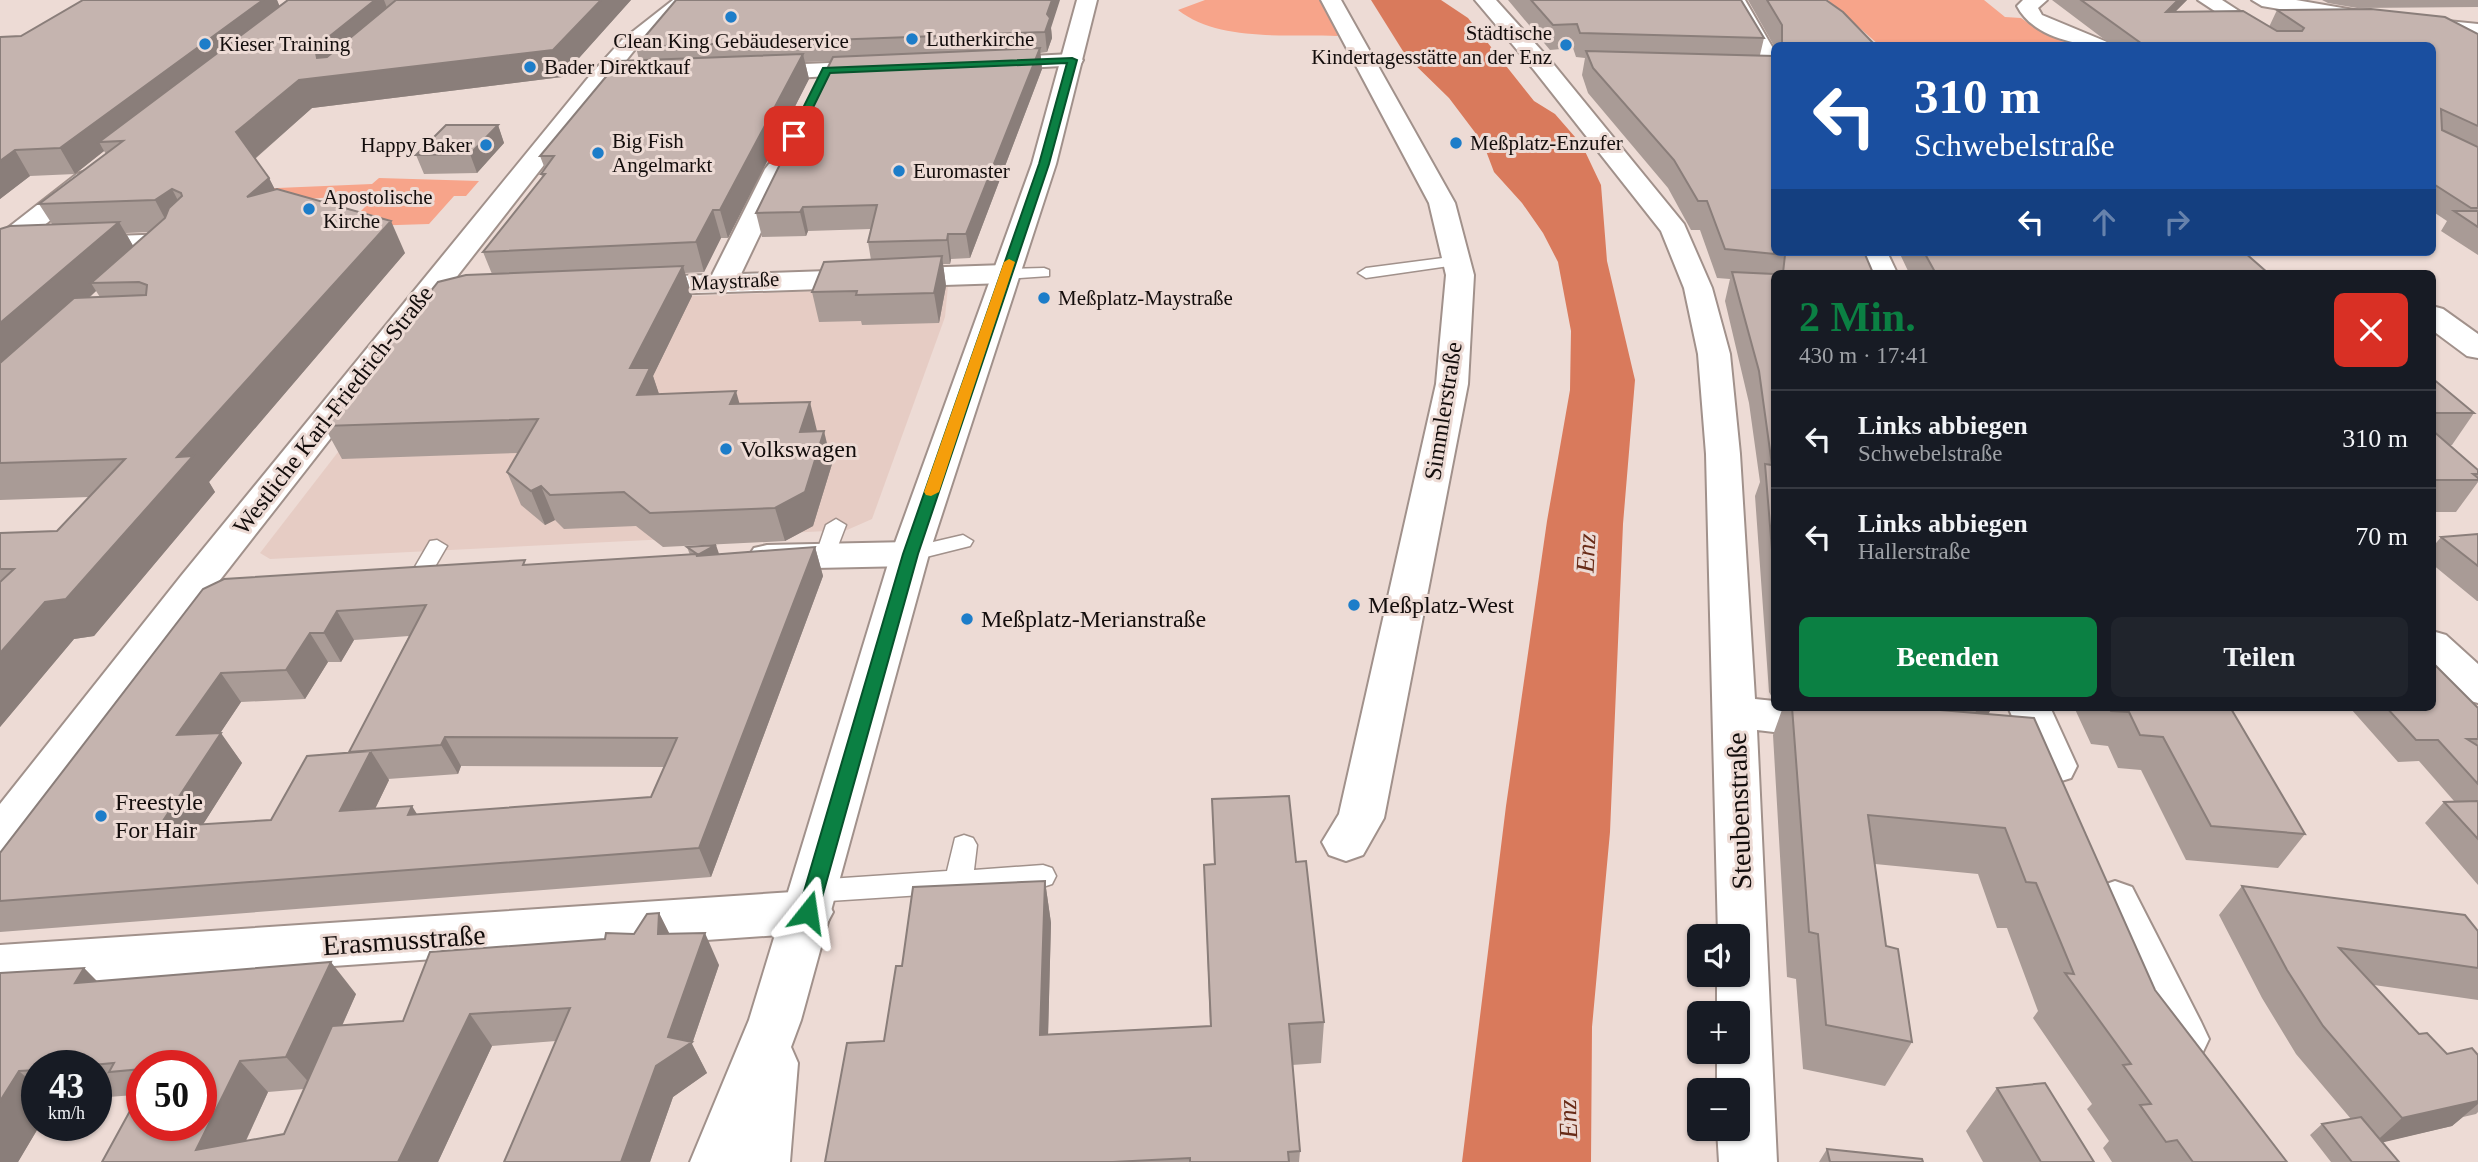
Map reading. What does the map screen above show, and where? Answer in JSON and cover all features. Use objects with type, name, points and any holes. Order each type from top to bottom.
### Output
[{"type":"street","name":"Westliche Karl-Friedrich-Straße","points":[[0,838],[423,296],[613,78],[629,44],[685,0]]},
{"type":"street","points":[[719,1162],[775,1020],[910,554],[1044,164],[1087,0]]},
{"type":"street","name":"Simmlerstraße","points":[[1331,0],[1442,203],[1458,261],[1452,384],[1361,818],[1346,842]]},
{"type":"street","name":"Steubenstraße","points":[[1485,0],[1542,65],[1674,230],[1713,289],[1714,354],[1723,454],[1736,712],[1742,875],[1745,1143],[1748,1162]]},
{"type":"street","points":[[1735,0],[1771,65]]},
{"type":"street","points":[[2036,0],[2026,6],[2034,19],[2090,42]]},
{"type":"street","points":[[2208,0],[2276,42]]},
{"type":"street","points":[[2262,0],[2376,20],[2478,30]]},
{"type":"street","points":[[2438,6],[2478,24]]},
{"type":"street","points":[[963,65],[1072,60]]},
{"type":"street","points":[[1542,65],[1569,66]]},
{"type":"street","points":[[733,74],[895,67]]},
{"type":"street","points":[[815,94],[827,70]]},
{"type":"street","points":[[1747,71],[1771,70]]},
{"type":"street","points":[[723,282],[791,143]]},
{"type":"street","points":[[0,248],[99,168]]},
{"type":"street","points":[[0,248],[176,238],[141,269]]},
{"type":"street","name":"Maystraße","points":[[614,287],[1005,274]]},
{"type":"street","points":[[423,296],[464,295]]},
{"type":"street","points":[[2436,318],[2478,349]]},
{"type":"street","points":[[728,558],[831,540],[910,554]]},
{"type":"street","points":[[382,574],[441,562]]},
{"type":"street","points":[[195,585],[248,582]]},
{"type":"street","points":[[2436,649],[2478,688]]},
{"type":"street","name":"Steubenstraße","points":[[1736,712],[1863,727]]},
{"type":"street","points":[[2027,733],[2072,807]]},
{"type":"street","points":[[2098,866],[2171,1021],[2209,1080]]},
{"type":"street","name":"Erasmusstraße","points":[[0,967],[811,901]]},
{"type":"street","points":[[761,1162],[775,1020]]},
{"type":"lane","points":[[1366,273],[1458,261]]},
{"type":"lane","points":[[1005,274],[1044,273]]},
{"type":"lane","points":[[910,554],[962,541]]},
{"type":"lane","points":[[959,881],[964,845]]},
{"type":"lane","points":[[811,901],[959,881],[1043,876]]},
{"type":"shaded area","points":[[1205,0],[1322,0],[1338,36],[1233,32],[1195,20],[1178,10]]},
{"type":"shaded area","points":[[1828,0],[1984,0],[2005,17],[2021,18],[2072,42],[1876,42]]},
{"type":"shaded area","points":[[379,178],[479,181],[466,196],[454,196],[429,224],[204,231],[252,189],[372,184]],"holes":[[[375,197],[359,213],[363,214],[294,200]]]},
{"type":"shaded area","points":[[948,286],[945,317],[872,519],[847,530],[270,559],[260,553],[447,311],[465,305]]},
{"type":"water","name":"Enz","points":[[1371,0],[1441,0],[1468,18],[1534,101],[1555,114],[1582,145],[1601,185],[1607,261],[1635,380],[1623,524],[1610,832],[1592,1027],[1591,1162],[1462,1162],[1506,806],[1547,521],[1570,390],[1571,331],[1558,262],[1543,233],[1522,203],[1494,172],[1483,143],[1449,98],[1406,56]]},
{"type":"building","points":[[83,0],[263,0],[60,148],[15,150],[0,161],[0,37],[21,36]]},
{"type":"building","points":[[288,0],[375,0],[315,48],[317,58],[327,57],[396,0],[601,0],[553,50],[299,80],[236,132],[269,178],[247,197],[277,189],[391,221],[177,457],[193,456],[66,599],[45,602],[0,653],[0,582],[14,569],[0,569],[0,533],[57,531],[125,459],[0,463],[0,363],[74,298],[146,295],[147,285],[139,282],[91,283],[165,218],[169,208],[182,196],[172,189],[155,200],[39,204],[123,141],[99,142]]},
{"type":"building","points":[[676,0],[1052,0],[1045,32],[636,47]]},
{"type":"building","points":[[1531,0],[1741,0],[1764,38],[1580,33],[1577,24],[1553,25]]},
{"type":"building","points":[[1767,0],[1826,0],[1843,12],[1872,42],[1782,42],[1782,25]]},
{"type":"building","points":[[2081,0],[2178,0],[2166,12],[2243,11],[2277,31],[2302,31],[2304,28],[2277,10],[2371,9],[2445,17],[2478,34],[2478,126],[2441,109],[2442,130],[2478,147],[2478,208],[2471,208],[2436,186],[2436,42],[2139,42]]},
{"type":"building","points":[[1040,48],[966,234],[948,234],[947,240],[868,242],[877,205],[803,207],[800,212],[756,213],[833,57]]},
{"type":"building","points":[[1586,51],[1771,56],[1771,254],[1725,249],[1707,201],[1698,201],[1674,160],[1593,68]]},
{"type":"building","points":[[803,54],[720,210],[713,210],[696,242],[483,252],[545,174],[541,174],[554,156],[540,156],[619,61]]},
{"type":"building","points":[[446,125],[498,125],[470,154],[416,155]]},
{"type":"building","points":[[2454,211],[2478,211],[2478,227]]},
{"type":"building","points":[[119,222],[0,323],[0,229],[10,226]]},
{"type":"building","points":[[942,256],[934,293],[856,295],[857,291],[812,292],[824,262]]},
{"type":"building","points":[[1785,256],[1866,256],[1872,270],[1783,270]]},
{"type":"building","points":[[1926,256],[2249,256],[2265,270],[1934,270]]},
{"type":"building","points":[[683,266],[630,368],[650,368],[637,395],[736,391],[730,404],[810,402],[800,432],[824,431],[805,492],[775,508],[650,513],[624,492],[550,495],[541,486],[531,491],[507,472],[538,419],[324,426],[438,282],[466,275]]},
{"type":"building","points":[[1732,272],[1771,274],[1771,458],[1759,371]]},
{"type":"building","points":[[2436,381],[2474,413],[2436,413]]},
{"type":"building","points":[[2436,433],[2478,470],[2478,474],[2473,474],[2478,480],[2436,480]]},
{"type":"building","points":[[1765,464],[1771,465],[1771,538]]},
{"type":"building","points":[[2478,534],[2478,566],[2441,537]]},
{"type":"building","points":[[716,545],[696,556],[815,547],[699,848],[0,901],[0,853],[203,589],[224,579],[525,560],[523,565],[697,554],[687,547]],"holes":[[[426,605],[349,752],[441,745],[445,737],[677,738],[651,797],[408,815],[412,806],[340,811],[371,751],[307,756],[271,820],[159,827],[221,733],[177,735],[221,673],[286,670],[310,633],[324,633],[337,611]]]},
{"type":"building","points":[[2436,666],[2478,708],[2478,739],[2467,739],[2478,746],[2478,784],[2438,740],[2416,740],[2390,711],[2436,711]]},
{"type":"building","points":[[1792,711],[1952,711],[2034,718],[2155,990],[2287,1162],[2193,1162],[2177,1140],[2166,1142],[2140,1105],[2151,1104],[2123,1065],[2131,1064],[2065,973],[2074,974],[2036,883],[2026,882],[2005,828],[1868,815],[1886,946],[1898,949],[1912,1042],[1826,1025],[1818,934],[1809,932]]},
{"type":"building","points":[[2111,711],[2232,711],[2305,834],[2211,826],[2163,737],[2140,735],[2129,712]]},
{"type":"building","points":[[1289,796],[1296,862],[1306,861],[1324,1022],[1289,1024],[1300,1151],[1288,1152],[1289,1162],[1190,1162],[1190,1158],[1113,1162],[825,1162],[847,1043],[884,1041],[896,966],[902,966],[913,887],[1045,881],[1040,1035],[1211,1026],[1204,865],[1215,864],[1212,799]]},
{"type":"building","points":[[2478,801],[2478,839],[2444,802]]},
{"type":"building","points":[[2242,886],[2465,915],[2478,931],[2478,968],[2339,948],[2419,1034],[2427,1033],[2447,1054],[2472,1048],[2478,1055],[2478,1101],[2402,1118],[2323,1026],[2287,970]]},
{"type":"building","points":[[659,913],[658,934],[705,933],[668,1037],[692,1042],[656,1066],[621,1162],[504,1162],[570,1008],[470,1014],[398,1162],[102,1162],[126,1118],[126,1141],[200,1141],[196,1150],[284,1134],[332,1026],[403,1021],[430,952],[605,939],[606,933],[634,934],[647,914]]},
{"type":"building","points":[[331,962],[286,1057],[240,1061],[217,1108],[217,1050],[126,1050],[126,1070],[112,1072],[112,1050],[21,1050],[21,1071],[0,1101],[0,973],[84,968],[75,983]]},
{"type":"building","points":[[2045,1083],[2094,1162],[2041,1162],[1997,1088]]},
{"type":"building","points":[[2361,1117],[2399,1162],[2352,1162],[2322,1124]]},
{"type":"building","points":[[1827,1149],[1922,1159],[1923,1162],[1830,1162]]},
{"type":"slow traffic","points":[[931,492],[1009,262]]},
{"type":"place","name":"Clean King Gebäudeservice","points":[[731,17]]},
{"type":"place","name":"Lutherkirche","points":[[912,39]]},
{"type":"place","name":"Kieser Training","points":[[205,44]]},
{"type":"place","name":"Städtische Kindertagesstätte an der Enz","points":[[1566,45]]},
{"type":"place","name":"Bader Direktkauf","points":[[530,67]]},
{"type":"place","name":"Meßplatz-Enzufer","points":[[1456,143]]},
{"type":"place","name":"Happy Baker","points":[[486,145]]},
{"type":"place","name":"Big Fish Angelmarkt","points":[[598,153]]},
{"type":"place","name":"Euromaster","points":[[899,171]]},
{"type":"place","name":"Apostolische Kirche","points":[[309,209]]},
{"type":"place","name":"Meßplatz-Maystraße","points":[[1044,298]]},
{"type":"place","name":"Volkswagen","points":[[726,449]]},
{"type":"place","name":"Meßplatz-West","points":[[1354,605]]},
{"type":"place","name":"Meßplatz-Merianstraße","points":[[967,619]]},
{"type":"place","name":"Freestyle For Hair","points":[[101,816]]},
{"type":"route","points":[[794,136],[827,70],[1072,60],[1044,164],[910,554],[808,912]]}]
